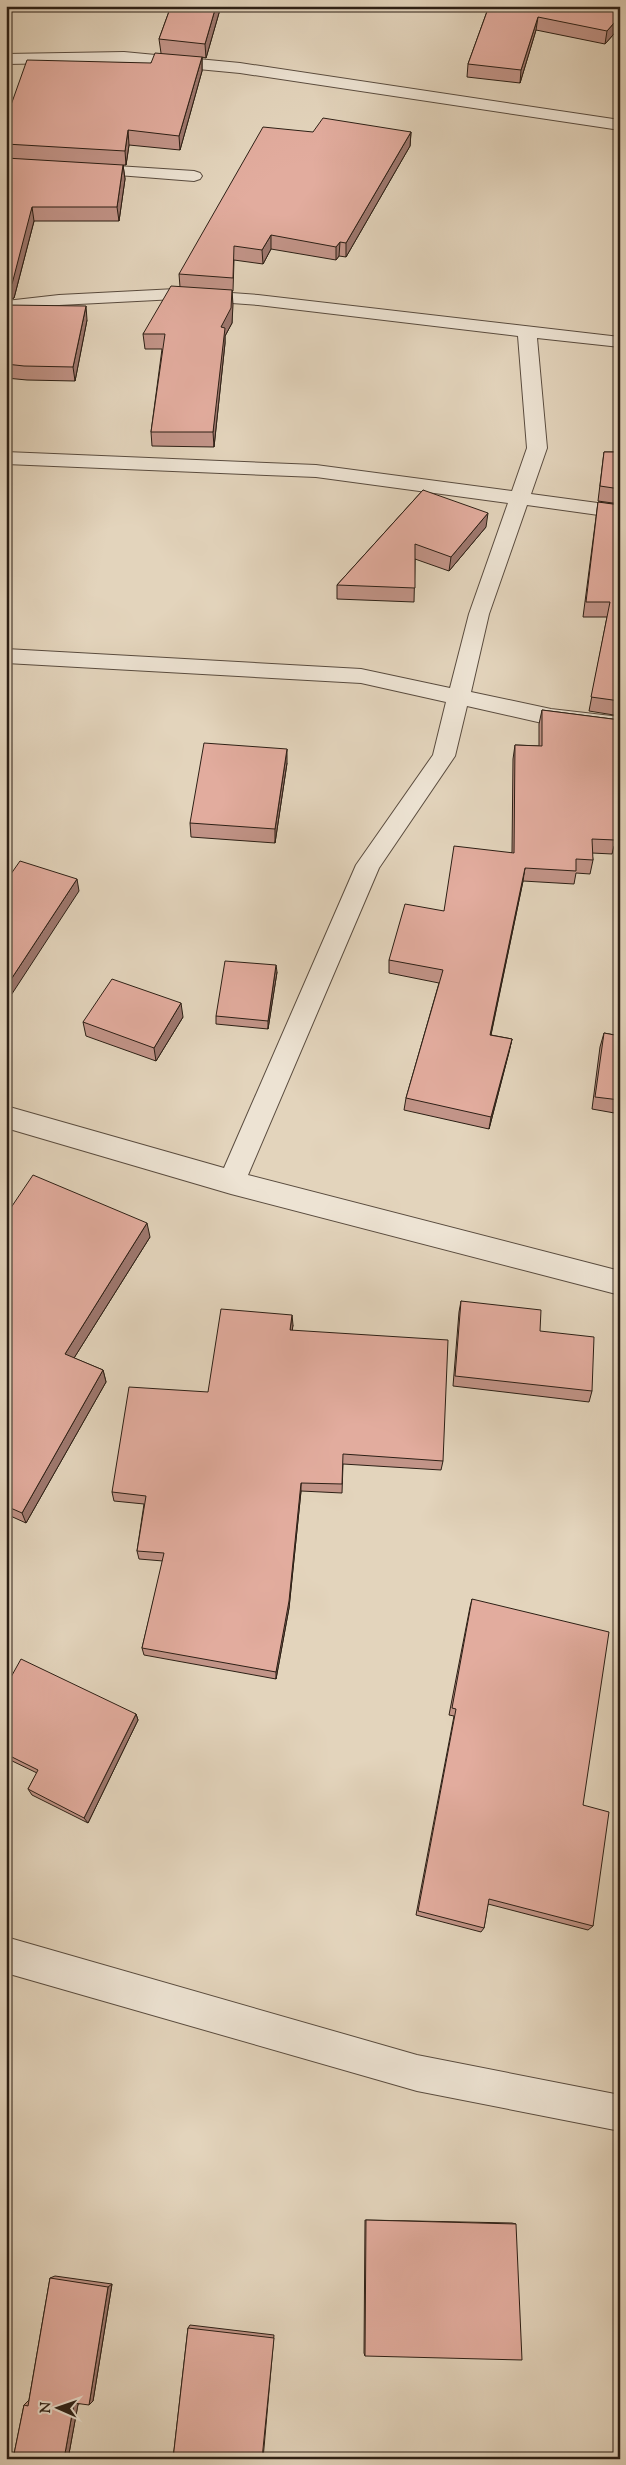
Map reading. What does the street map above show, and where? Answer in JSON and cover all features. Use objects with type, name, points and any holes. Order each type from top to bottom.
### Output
[{"type":"street","points":[[6,60],[124,57],[240,68],[620,125]]},
{"type":"street","points":[[66,168],[194,176]]},
{"type":"street","points":[[6,306],[59,300],[176,294],[258,300],[620,342]]},
{"type":"street","points":[[231,1183],[368,865],[444,756],[479,614],[537,448],[527,331]]},
{"type":"street","points":[[6,458],[316,471],[620,512]]},
{"type":"street","points":[[6,656],[361,676],[551,716],[620,725]]},
{"type":"street","points":[[6,1117],[231,1183],[456,1244],[620,1283]]},
{"type":"street","points":[[6,1955],[417,2073],[620,2113]]},
{"type":"building","points":[[171,6],[216,6],[205,44],[159,39]]},
{"type":"building","points":[[489,6],[620,6],[620,16],[607,31],[538,17],[521,70],[468,64]]},
{"type":"building","points":[[155,53],[202,57],[179,136],[128,130],[125,151],[6,144],[6,119],[27,60],[151,63]]},
{"type":"building","points":[[323,118],[411,132],[346,243],[340,242],[336,247],[271,235],[262,250],[234,246],[233,278],[179,274],[263,127],[313,132]]},
{"type":"building","points":[[6,158],[123,165],[117,207],[32,207],[12,284],[6,285]]},
{"type":"building","points":[[171,286],[232,290],[231,308],[221,327],[225,328],[213,432],[151,432],[165,334],[143,334]]},
{"type":"building","points":[[6,305],[86,306],[73,367],[6,364]]},
{"type":"building","points":[[604,452],[620,452],[620,489],[600,486]]},
{"type":"building","points":[[423,490],[488,513],[451,557],[415,544],[415,588],[337,585]]},
{"type":"building","points":[[598,502],[620,505],[620,701],[591,697],[610,602],[586,602]]},
{"type":"building","points":[[542,710],[620,720],[620,832],[615,832],[615,840],[592,839],[593,860],[576,859],[576,871],[525,868],[490,1035],[512,1039],[491,1117],[406,1098],[443,970],[389,960],[405,904],[444,911],[454,846],[514,853],[515,745],[542,746]]},
{"type":"building","points":[[204,743],[287,749],[275,829],[190,823]]},
{"type":"building","points":[[20,861],[77,879],[6,987],[6,881]]},
{"type":"building","points":[[225,961],[276,965],[268,1021],[216,1016]]},
{"type":"building","points":[[112,979],[181,1003],[154,1048],[83,1022]]},
{"type":"building","points":[[604,1033],[620,1036],[620,1100],[595,1097]]},
{"type":"building","points":[[33,1175],[147,1223],[65,1354],[103,1370],[22,1513],[6,1506],[6,1248],[8,1245],[6,1244],[6,1215]]},
{"type":"building","points":[[461,1301],[541,1310],[540,1331],[594,1337],[592,1391],[455,1376]]},
{"type":"building","points":[[221,1309],[292,1315],[290,1330],[448,1340],[443,1461],[343,1454],[342,1484],[301,1483],[289,1601],[276,1672],[142,1648],[164,1553],[137,1551],[146,1496],[112,1492],[129,1387],[208,1392]]},
{"type":"building","points":[[472,1599],[609,1632],[583,1805],[609,1812],[593,1926],[489,1899],[484,1928],[418,1911],[456,1709],[452,1708]]},
{"type":"building","points":[[21,1659],[136,1714],[84,1818],[28,1789],[38,1770],[6,1754],[6,1686]]},
{"type":"building","points":[[366,2220],[516,2224],[522,2360],[365,2356]]},
{"type":"building","points":[[50,2278],[108,2287],[89,2405],[74,2403],[64,2459],[13,2459],[24,2405],[28,2406]]},
{"type":"building","points":[[188,2328],[274,2338],[262,2459],[173,2459]]}]
